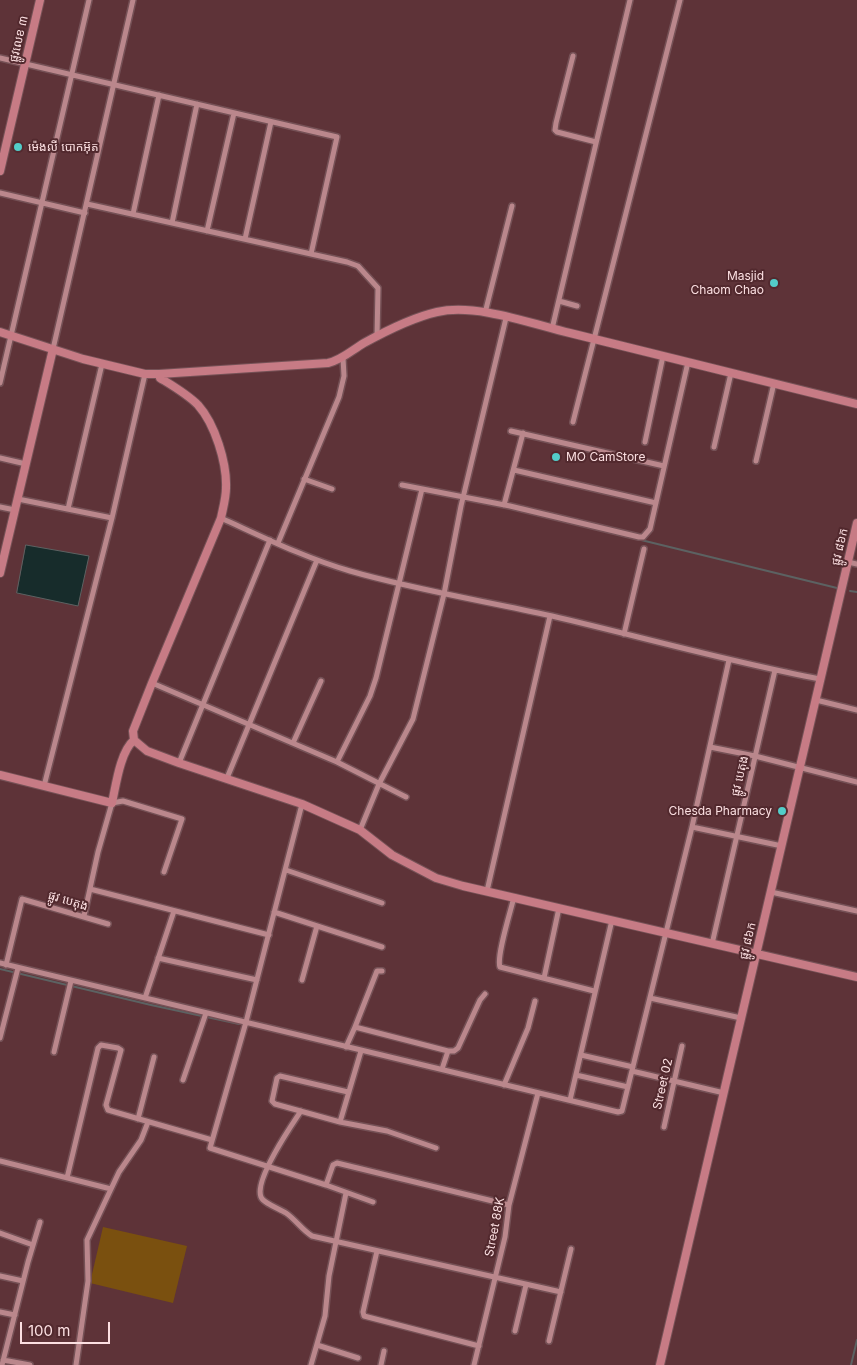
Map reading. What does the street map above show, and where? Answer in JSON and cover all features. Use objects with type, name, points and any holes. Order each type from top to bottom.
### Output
[{"type":"street","name":"ផ្លូវលេខ ៣","points":[[0,171],[40,0]]},
{"type":"street","points":[[0,383],[89,0]]},
{"type":"street","points":[[0,572],[133,0]]},
{"type":"street","points":[[552,329],[630,0]]},
{"type":"street","points":[[573,422],[680,0]]},
{"type":"street","points":[[572,56],[555,130],[596,142]]},
{"type":"street","points":[[0,58],[337,137],[310,254]]},
{"type":"street","points":[[133,214],[159,95]]},
{"type":"street","points":[[172,223],[197,104]]},
{"type":"street","points":[[207,231],[234,113]]},
{"type":"street","points":[[245,240],[271,122]]},
{"type":"street","points":[[0,193],[85,213]]},
{"type":"street","points":[[86,204],[358,266],[378,288],[377,337]]},
{"type":"street","points":[[485,312],[512,206]]},
{"type":"street","points":[[559,301],[577,306]]},
{"type":"street","points":[[0,332],[102,364],[145,374],[158,374],[328,363],[343,358],[377,337],[420,318],[438,312],[466,310],[485,312],[857,404]]},
{"type":"street","points":[[360,830],[379,784],[413,719],[444,594],[463,497],[506,318]]},
{"type":"street","points":[[645,442],[663,356]]},
{"type":"street","points":[[278,543],[339,397],[344,376],[343,358]]},
{"type":"street","points":[[402,484],[504,505],[639,537],[646,536],[650,529],[688,362]]},
{"type":"street","points":[[68,510],[102,364]]},
{"type":"street","points":[[714,447],[731,372]]},
{"type":"street","points":[[44,786],[112,518],[145,374]]},
{"type":"street","points":[[158,374],[160,378],[181,391],[199,406],[207,418],[218,443],[226,477],[225,501],[220,518],[133,731],[134,740],[148,751],[180,764],[302,804],[360,830],[392,856],[436,878],[463,886],[857,978]]},
{"type":"street","points":[[756,462],[774,383]]},
{"type":"street","points":[[512,431],[664,466]]},
{"type":"street","points":[[504,505],[523,433]]},
{"type":"street","points":[[0,458],[26,464]]},
{"type":"street","points":[[514,470],[656,503]]},
{"type":"street","points":[[304,479],[332,489]]},
{"type":"street","points":[[337,762],[370,696],[400,583],[422,489]]},
{"type":"street","points":[[18,499],[112,518]]},
{"type":"street","points":[[0,507],[15,510]]},
{"type":"street","points":[[220,518],[317,560],[350,571],[444,594],[550,616],[729,660],[820,679]]},
{"type":"street","name":"ផ្លូវ ៨៦ក","points":[[660,1365],[857,523]]},
{"type":"street","points":[[180,764],[270,540]]},
{"type":"street","points":[[624,634],[644,549]]},
{"type":"street","points":[[227,778],[317,560]]},
{"type":"street","points":[[848,562],[857,564]]},
{"type":"street","points":[[487,891],[550,616]]},
{"type":"street","points":[[3,964],[18,972],[145,998],[205,1016],[246,1022],[618,1112],[622,1111],[692,827],[729,660]]},
{"type":"street","name":"ផ្លូវ បេតុង","points":[[712,944],[775,670]]},
{"type":"street","points":[[293,743],[321,682]]},
{"type":"street","points":[[152,683],[337,762],[406,797]]},
{"type":"street","points":[[816,700],[857,710]]},
{"type":"street","points":[[84,916],[98,852],[122,761],[128,745],[134,740]]},
{"type":"street","points":[[710,747],[755,756],[857,782]]},
{"type":"street","points":[[0,775],[112,803],[123,801],[182,819],[164,872]]},
{"type":"street","points":[[302,804],[246,1022],[210,1148],[374,1202]]},
{"type":"street","points":[[692,827],[782,846]]},
{"type":"street","points":[[286,870],[382,903]]},
{"type":"street","points":[[90,889],[269,934]]},
{"type":"street","points":[[771,892],[857,911]]},
{"type":"street","points":[[514,897],[499,962],[504,969],[594,991]]},
{"type":"street","name":"ផ្លូវ បេតុង","points":[[3,964],[22,899],[108,924]]},
{"type":"street","points":[[544,978],[559,908]]},
{"type":"street","points":[[145,998],[174,911]]},
{"type":"street","points":[[274,912],[382,947]]},
{"type":"street","points":[[570,1100],[612,920]]},
{"type":"street","points":[[302,980],[317,926]]},
{"type":"street","points":[[158,958],[257,980]]},
{"type":"street","points":[[346,1047],[377,971],[382,971]]},
{"type":"street","points":[[0,1038],[18,972]]},
{"type":"street","points":[[54,1052],[71,982]]},
{"type":"street","points":[[355,1027],[454,1051],[458,1048],[485,994]]},
{"type":"street","points":[[650,998],[741,1018]]},
{"type":"street","points":[[504,1085],[528,1028],[535,1001]]},
{"type":"street","points":[[183,1080],[205,1016]]},
{"type":"street","points":[[67,1178],[98,1048],[101,1045],[121,1050],[106,1108],[108,1110],[212,1140]]},
{"type":"street","name":"Street 02","points":[[664,1127],[682,1046]]},
{"type":"street","points":[[340,1122],[361,1050]]},
{"type":"street","points":[[442,1069],[448,1051]]},
{"type":"street","points":[[581,1055],[724,1093]]},
{"type":"street","points":[[138,1119],[154,1056]]},
{"type":"street","points":[[576,1075],[628,1087]]},
{"type":"street","points":[[348,1092],[280,1076],[277,1078],[272,1101],[275,1104],[340,1122],[387,1131],[436,1148]]},
{"type":"street","name":"Street 88K","points":[[474,1365],[505,1237],[509,1204],[538,1093]]},
{"type":"street","points":[[301,1111],[267,1166],[260,1193],[262,1200],[287,1214],[305,1232],[312,1236],[561,1292]]},
{"type":"street","points":[[76,1365],[88,1281],[88,1240],[111,1189],[141,1140],[148,1122]]},
{"type":"street","points":[[0,1161],[111,1189]]},
{"type":"street","points":[[326,1185],[333,1165],[337,1162],[509,1204]]},
{"type":"street","points":[[311,1365],[325,1316],[335,1240],[346,1192]]},
{"type":"street","points":[[30,1365],[3,1362],[40,1222]]},
{"type":"street","points":[[0,1233],[33,1245]]},
{"type":"street","points":[[549,1341],[571,1249]]},
{"type":"street","points":[[377,1251],[363,1312],[364,1316],[479,1346]]},
{"type":"street","points":[[0,1276],[23,1281]]},
{"type":"street","points":[[515,1331],[526,1285]]},
{"type":"street","points":[[0,1312],[15,1315]]},
{"type":"street","points":[[0,1344],[7,1345]]},
{"type":"street","points":[[317,1345],[358,1358]]},
{"type":"street","points":[[381,1365],[384,1351]]},
{"type":"shaded area","points":[[103,1227],[187,1246],[173,1303],[90,1283]]},
{"type":"water","points":[[26,545],[89,556],[78,606],[17,593]]},
{"type":"waterway","points":[[637,539],[837,588]]},
{"type":"waterway","points":[[850,591],[857,592]]},
{"type":"waterway","points":[[0,969],[239,1024]]},
{"type":"waterway","points":[[851,1365],[857,1340]]},
{"type":"place","name":"ម៉េងលី បោកអ៊ុត","points":[[18,147]]},
{"type":"place","name":"Masjid Chaom Chao","points":[[774,283]]},
{"type":"place","name":"MO CamStore","points":[[556,457]]},
{"type":"place","name":"Chesda Pharmacy","points":[[782,811]]}]
